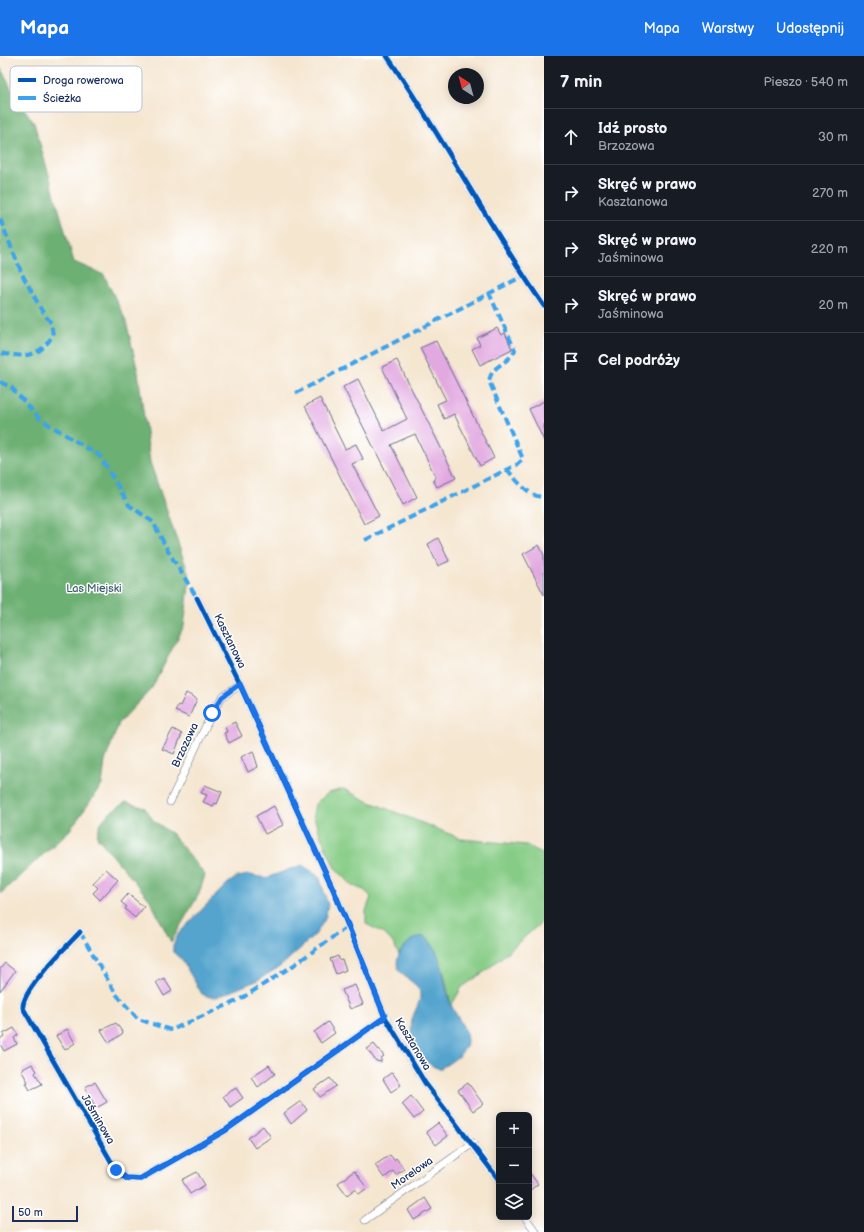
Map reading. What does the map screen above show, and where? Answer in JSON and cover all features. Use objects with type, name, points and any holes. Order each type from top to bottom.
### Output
[{"type":"street","points":[[386,56],[428,117],[506,248],[544,306]]},
{"type":"street","name":"Kasztanowa","points":[[197,598],[240,684],[334,891],[385,1017],[425,1082],[496,1176]]},
{"type":"street","name":"Brzozowa","points":[[170,802],[212,713],[222,697],[240,684]]},
{"type":"street","name":"Jaśminowa","points":[[80,932],[33,985],[22,1002],[23,1008],[116,1170],[126,1178],[140,1179],[226,1130],[385,1017]]},
{"type":"street","name":"Morelowa","points":[[365,1220],[472,1143]]},
{"type":"street","points":[[527,1220],[536,1232]]},
{"type":"green space","name":"Las Miejski","points":[[0,67],[10,86],[10,112],[26,112],[34,123],[74,262],[104,275],[126,321],[138,372],[150,462],[190,578],[184,626],[152,688],[119,723],[105,761],[102,785],[70,830],[0,894]]},
{"type":"green space","points":[[344,789],[365,800],[462,839],[526,845],[544,854],[544,920],[487,970],[462,987],[451,1006],[444,973],[429,939],[403,949],[399,955],[390,939],[378,930],[366,924],[366,911],[371,897],[364,890],[353,886],[335,868],[313,815],[315,804],[328,793]]},
{"type":"green space","points":[[126,802],[145,808],[153,820],[172,834],[205,875],[199,894],[171,942],[150,900],[97,837],[100,824],[103,820],[111,812]]},
{"type":"water","points":[[302,865],[319,876],[328,905],[325,919],[315,935],[281,966],[256,981],[217,997],[210,997],[202,994],[182,960],[173,952],[173,945],[179,933],[227,884],[237,877],[249,875],[266,878]]},
{"type":"water","points":[[424,936],[436,951],[452,1007],[464,1028],[467,1037],[466,1045],[461,1054],[440,1069],[427,1062],[417,1050],[414,1043],[411,1027],[420,993],[418,988],[400,972],[397,959],[406,945],[417,938]]},
{"type":"building","points":[[497,328],[501,335],[505,333],[512,349],[480,365],[472,349],[480,345],[477,338]]},
{"type":"building","points":[[436,341],[494,458],[480,466],[454,414],[444,419],[437,404],[446,400],[420,348]]},
{"type":"building","points":[[397,360],[456,478],[437,487],[433,480],[436,478],[415,434],[391,445],[417,497],[403,505],[343,387],[358,379],[384,431],[407,419],[382,367]]},
{"type":"building","points":[[320,398],[345,449],[356,444],[363,459],[352,464],[379,516],[364,524],[305,406]]},
{"type":"building","points":[[544,401],[544,441],[529,409]]},
{"type":"building","points":[[438,538],[449,561],[438,566],[428,544]]},
{"type":"building","points":[[539,545],[544,555],[544,595],[523,554]]},
{"type":"building","points":[[186,693],[197,699],[189,717],[175,711],[178,705],[180,706]]},
{"type":"building","points":[[235,722],[242,736],[229,743],[224,733],[227,732],[225,727]]},
{"type":"building","points":[[173,729],[182,734],[174,754],[162,749]]},
{"type":"building","points":[[253,751],[258,767],[248,772],[241,757]]},
{"type":"building","points":[[205,785],[222,792],[217,804],[215,803],[213,806],[203,802],[207,795],[201,793]]},
{"type":"building","points":[[274,806],[283,825],[265,834],[256,816]]},
{"type":"building","points":[[106,869],[118,880],[100,900],[93,893],[98,888],[93,883]]},
{"type":"building","points":[[128,894],[144,907],[135,918],[125,909],[127,907],[121,902]]},
{"type":"building","points":[[338,956],[340,961],[342,960],[346,970],[336,974],[330,959]]},
{"type":"building","points":[[5,963],[15,971],[0,991],[0,969]]},
{"type":"building","points":[[164,978],[172,991],[164,996],[156,982]]},
{"type":"building","points":[[355,985],[363,1004],[350,1009],[342,990]]},
{"type":"building","points":[[328,1022],[335,1033],[321,1043],[314,1032]]},
{"type":"building","points":[[116,1023],[123,1033],[109,1043],[101,1030]]},
{"type":"building","points":[[14,1028],[18,1035],[14,1038],[17,1044],[4,1051],[0,1044],[0,1039],[4,1036],[3,1034]]},
{"type":"building","points":[[67,1029],[75,1043],[65,1050],[56,1036]]},
{"type":"building","points":[[374,1044],[384,1056],[381,1058],[381,1062],[376,1061],[367,1049]]},
{"type":"building","points":[[32,1064],[37,1071],[35,1073],[42,1084],[30,1090],[26,1083],[28,1082],[21,1070]]},
{"type":"building","points":[[269,1065],[275,1074],[258,1087],[251,1077]]},
{"type":"building","points":[[392,1072],[401,1085],[391,1092],[383,1079]]},
{"type":"building","points":[[330,1078],[336,1086],[320,1097],[314,1089]]},
{"type":"building","points":[[95,1082],[107,1102],[96,1108],[85,1087]]},
{"type":"building","points":[[468,1083],[483,1104],[473,1111],[458,1090]]},
{"type":"building","points":[[236,1088],[243,1098],[230,1107],[223,1096]]},
{"type":"building","points":[[411,1096],[423,1112],[414,1119],[402,1104]]},
{"type":"building","points":[[301,1101],[307,1110],[291,1124],[284,1113]]},
{"type":"building","points":[[438,1123],[448,1136],[436,1145],[426,1132]]},
{"type":"building","points":[[263,1126],[271,1137],[255,1148],[248,1138]]},
{"type":"building","points":[[390,1155],[394,1160],[396,1158],[404,1169],[396,1175],[393,1171],[384,1178],[375,1165]]},
{"type":"building","points":[[354,1171],[367,1188],[359,1194],[355,1189],[347,1195],[338,1183]]},
{"type":"building","points":[[197,1172],[205,1185],[190,1194],[182,1180]]},
{"type":"building","points":[[532,1176],[538,1184],[532,1189]]},
{"type":"building","points":[[425,1198],[432,1209],[414,1220],[408,1210]]},
{"type":"marked path","points":[[0,219],[22,274],[42,311],[51,323],[53,335],[45,346],[32,354],[13,355],[0,352]]},
{"type":"marked path","points":[[296,393],[523,276]]},
{"type":"marked path","points":[[365,540],[518,464],[523,459],[489,381],[493,371],[508,359],[515,350],[489,293]]},
{"type":"marked path","points":[[0,382],[11,387],[40,419],[100,456],[129,505],[153,522],[168,551],[197,598]]},
{"type":"marked path","points":[[507,469],[528,491],[544,497]]},
{"type":"marked path","points":[[80,932],[116,994],[138,1019],[171,1030],[239,1000],[294,965],[348,926]]},
{"type":"cycle path","points":[[387,56],[408,87],[523,275],[544,306]]},
{"type":"cycle path","points":[[197,598],[240,685],[334,891],[385,1017],[425,1083],[496,1176]]},
{"type":"cycle path","points":[[80,932],[37,980],[24,1000],[23,1008],[116,1170],[126,1178],[140,1179],[226,1130],[385,1017]]},
{"type":"route","points":[[116,1170],[126,1178],[133,1180],[140,1179],[226,1130],[385,1017],[334,891],[240,684],[222,697],[212,713]]}]
